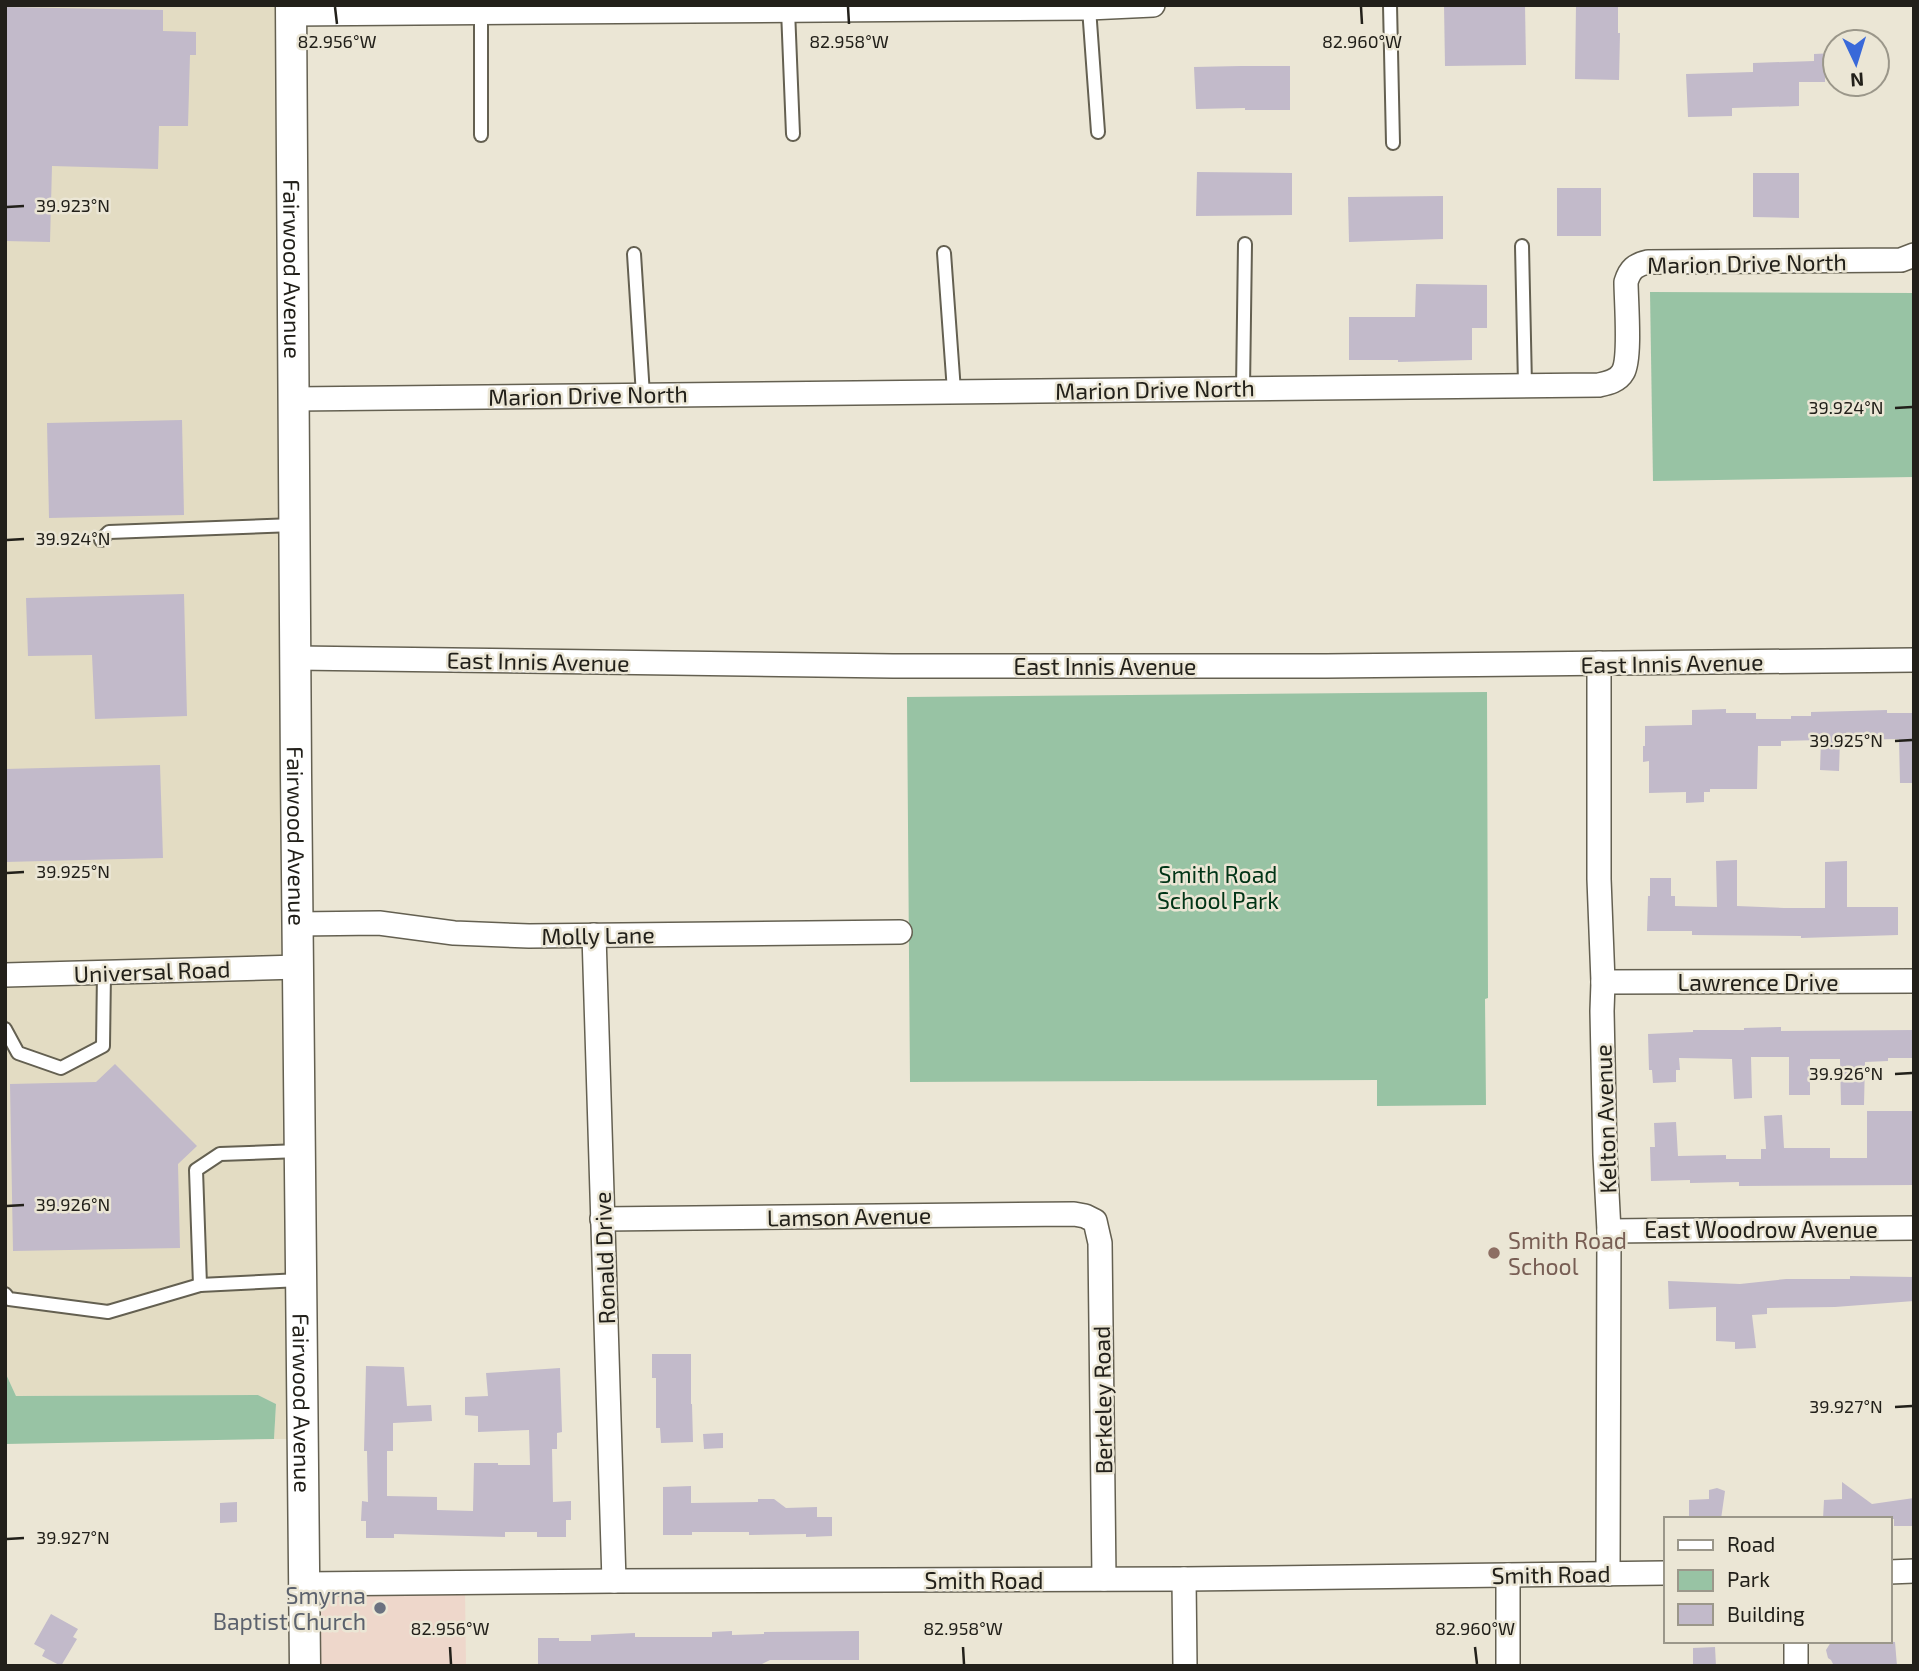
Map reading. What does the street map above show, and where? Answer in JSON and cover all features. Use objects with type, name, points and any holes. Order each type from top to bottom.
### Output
[{"type":"street","points":[[291,10],[481,13],[761,8],[1089,8],[1153,5]]},
{"type":"street","name":"Fairwood Avenue","points":[[291,10],[305,1666]]},
{"type":"street","name":"Marion Drive North","points":[[294,399],[1599,385],[1613,382],[1623,372],[1626,358],[1626,282],[1629,272],[1637,264],[1901,260],[1914,256]]},
{"type":"street","name":"East Innis Avenue","points":[[296,658],[932,666],[1326,666],[1914,660]]},
{"type":"street","name":"Kelton Avenue","points":[[1599,663],[1599,879],[1609,1231],[1608,1574]]},
{"type":"street","name":"Molly Lane","points":[[297,924],[379,923],[454,933],[529,936],[900,932]]},
{"type":"street","name":"Ronald Drive","points":[[594,935],[614,1581]]},
{"type":"street","name":"Universal Road","points":[[5,975],[298,967]]},
{"type":"street","name":"Lawrence Drive","points":[[1603,982],[1914,981]]},
{"type":"street","name":"Lamson Avenue","points":[[602,1219],[1074,1214],[1095,1221]]},
{"type":"street","name":"Berkeley Road","points":[[1095,1221],[1100,1243],[1104,1579]]},
{"type":"street","name":"East Woodrow Avenue","points":[[1609,1231],[1914,1228]]},
{"type":"street","points":[[1891,1572],[1914,1571]]},
{"type":"street","name":"Smith Road","points":[[304,1584],[1184,1579],[1664,1573]]},
{"type":"street","points":[[1508,1575],[1508,1666]]},
{"type":"street","points":[[1184,1579],[1185,1666]]},
{"type":"street","points":[[1796,1643],[1796,1666]]},
{"type":"lane","points":[[1390,5],[1393,143]]},
{"type":"lane","points":[[1089,8],[1098,132]]},
{"type":"lane","points":[[788,10],[793,134]]},
{"type":"lane","points":[[481,13],[481,135]]},
{"type":"lane","points":[[1243,388],[1245,244]]},
{"type":"lane","points":[[1522,247],[1525,386]]},
{"type":"lane","points":[[944,253],[954,391]]},
{"type":"lane","points":[[634,254],[643,395]]},
{"type":"lane","points":[[101,540],[109,532],[295,525]]},
{"type":"lane","points":[[5,1029],[18,1053],[61,1068],[103,1046],[104,973]]},
{"type":"lane","points":[[200,1285],[196,1170],[220,1154],[300,1151]]},
{"type":"lane","points":[[5,1294],[9,1299],[108,1312],[200,1285],[300,1280]]},
{"type":"shaded area","points":[[5,5],[1175,5],[1078,9],[296,14],[305,1439],[274,1439],[276,1404],[258,1395],[16,1396],[5,1372]]},
{"type":"shaded area","points":[[465,1589],[466,1666],[308,1666],[307,1591]]},
{"type":"green space","points":[[1650,292],[1914,293],[1914,477],[1653,481]]},
{"type":"green space","name":"Smith Road School Park","points":[[1487,692],[1486,1105],[1377,1106],[1377,1080],[910,1082],[907,697]]},
{"type":"green space","points":[[5,1372],[16,1396],[258,1395],[276,1404],[274,1439],[5,1444]]},
{"type":"building","points":[[1444,5],[1525,5],[1526,65],[1445,66]]},
{"type":"building","points":[[1576,5],[1618,5],[1619,80],[1575,79]]},
{"type":"building","points":[[5,7],[163,10],[163,31],[196,32],[196,55],[190,55],[188,126],[159,126],[158,169],[52,166],[50,242],[5,241]]},
{"type":"building","points":[[1814,54],[1821,54],[1821,82],[1799,82],[1799,106],[1732,108],[1732,116],[1688,117],[1686,74],[1753,72],[1753,63],[1814,61]]},
{"type":"building","points":[[1290,66],[1290,110],[1196,109],[1194,67]]},
{"type":"building","points":[[1197,172],[1292,173],[1292,215],[1196,216]]},
{"type":"building","points":[[1753,173],[1799,173],[1799,218],[1753,217]]},
{"type":"building","points":[[1557,188],[1601,188],[1601,236],[1557,236]]},
{"type":"building","points":[[1443,196],[1443,239],[1349,242],[1348,197]]},
{"type":"building","points":[[1416,284],[1487,285],[1487,328],[1472,328],[1472,360],[1349,360],[1349,317],[1415,317]]},
{"type":"building","points":[[182,420],[184,515],[49,518],[47,423]]},
{"type":"building","points":[[184,594],[187,716],[95,719],[92,655],[28,656],[26,598]]},
{"type":"building","points":[[1726,709],[1726,713],[1756,713],[1756,719],[1791,719],[1791,716],[1811,716],[1811,712],[1887,710],[1887,713],[1914,713],[1914,783],[1900,783],[1899,739],[1840,740],[1839,771],[1820,770],[1821,740],[1781,741],[1781,746],[1758,746],[1757,789],[1710,789],[1710,792],[1704,792],[1704,802],[1686,803],[1686,792],[1649,793],[1649,761],[1643,762],[1645,726],[1692,725],[1692,710]]},
{"type":"building","points":[[160,765],[163,858],[5,862],[5,769]]},
{"type":"building","points":[[1737,860],[1737,906],[1784,908],[1825,908],[1825,862],[1847,861],[1847,907],[1898,907],[1898,935],[1801,938],[1647,931],[1650,878],[1671,878],[1671,896],[1675,896],[1675,906],[1717,907],[1716,861]]},
{"type":"building","points":[[1781,1027],[1781,1031],[1914,1030],[1914,1058],[1888,1058],[1888,1061],[1865,1062],[1864,1105],[1841,1105],[1840,1059],[1810,1059],[1810,1095],[1789,1095],[1789,1057],[1751,1057],[1752,1098],[1734,1099],[1732,1059],[1679,1058],[1680,1070],[1676,1070],[1676,1082],[1653,1083],[1652,1070],[1649,1070],[1648,1034]]},
{"type":"building","points":[[115,1064],[197,1146],[178,1164],[180,1248],[13,1251],[10,1084],[96,1082]]},
{"type":"building","points":[[1867,1111],[1914,1111],[1914,1185],[1739,1186],[1739,1182],[1651,1181],[1650,1147],[1655,1147],[1654,1123],[1676,1122],[1678,1156],[1726,1155],[1726,1159],[1761,1159],[1761,1149],[1766,1149],[1764,1116],[1782,1115],[1784,1148],[1830,1148],[1830,1158],[1867,1158]]},
{"type":"building","points":[[1850,1276],[1914,1277],[1914,1301],[1835,1307],[1767,1308],[1767,1314],[1752,1315],[1756,1348],[1735,1349],[1735,1342],[1716,1341],[1716,1307],[1669,1309],[1668,1281],[1740,1284],[1786,1279],[1850,1279]]},
{"type":"building","points":[[652,1354],[691,1354],[693,1442],[661,1443],[660,1428],[656,1428],[656,1378],[652,1378]]},
{"type":"building","points":[[366,1366],[404,1367],[407,1406],[431,1405],[432,1421],[393,1423],[393,1451],[387,1451],[387,1496],[437,1497],[437,1510],[473,1511],[474,1463],[530,1465],[529,1430],[478,1432],[478,1416],[465,1415],[465,1397],[488,1396],[486,1373],[560,1368],[562,1432],[557,1433],[557,1449],[552,1449],[553,1502],[571,1501],[571,1520],[566,1520],[566,1537],[537,1537],[537,1532],[505,1532],[505,1537],[394,1534],[394,1538],[366,1538],[366,1521],[361,1521],[362,1501],[368,1502],[367,1451],[364,1451]]},
{"type":"building","points":[[723,1433],[723,1448],[704,1449],[703,1434]]},
{"type":"building","points":[[1842,1482],[1872,1504],[1914,1498],[1914,1526],[1894,1526],[1894,1519],[1891,1517],[1823,1517],[1824,1500],[1842,1499]]},
{"type":"building","points":[[691,1486],[691,1503],[758,1502],[758,1499],[774,1499],[786,1508],[817,1507],[817,1517],[832,1517],[832,1536],[749,1535],[749,1532],[663,1535],[663,1487]]},
{"type":"building","points":[[1717,1488],[1725,1491],[1721,1517],[1689,1517],[1689,1500],[1709,1499],[1709,1490]]},
{"type":"building","points":[[237,1502],[237,1522],[220,1523],[220,1503]]},
{"type":"building","points":[[51,1614],[78,1629],[73,1637],[77,1639],[61,1666],[42,1656],[45,1650],[34,1644]]},
{"type":"building","points":[[732,1631],[732,1635],[859,1631],[859,1660],[770,1660],[760,1665],[713,1666],[538,1666],[538,1638],[591,1641],[591,1635],[635,1633],[635,1637],[712,1637],[712,1632]]},
{"type":"building","points":[[1895,1642],[1897,1666],[1833,1664],[1826,1650],[1830,1643]]},
{"type":"building","points":[[1715,1647],[1716,1666],[1693,1666],[1693,1648]]},
{"type":"place","name":"Smith Road School","points":[[1494,1253]]},
{"type":"place","name":"Smyrna Baptist Church","points":[[380,1608]]}]
